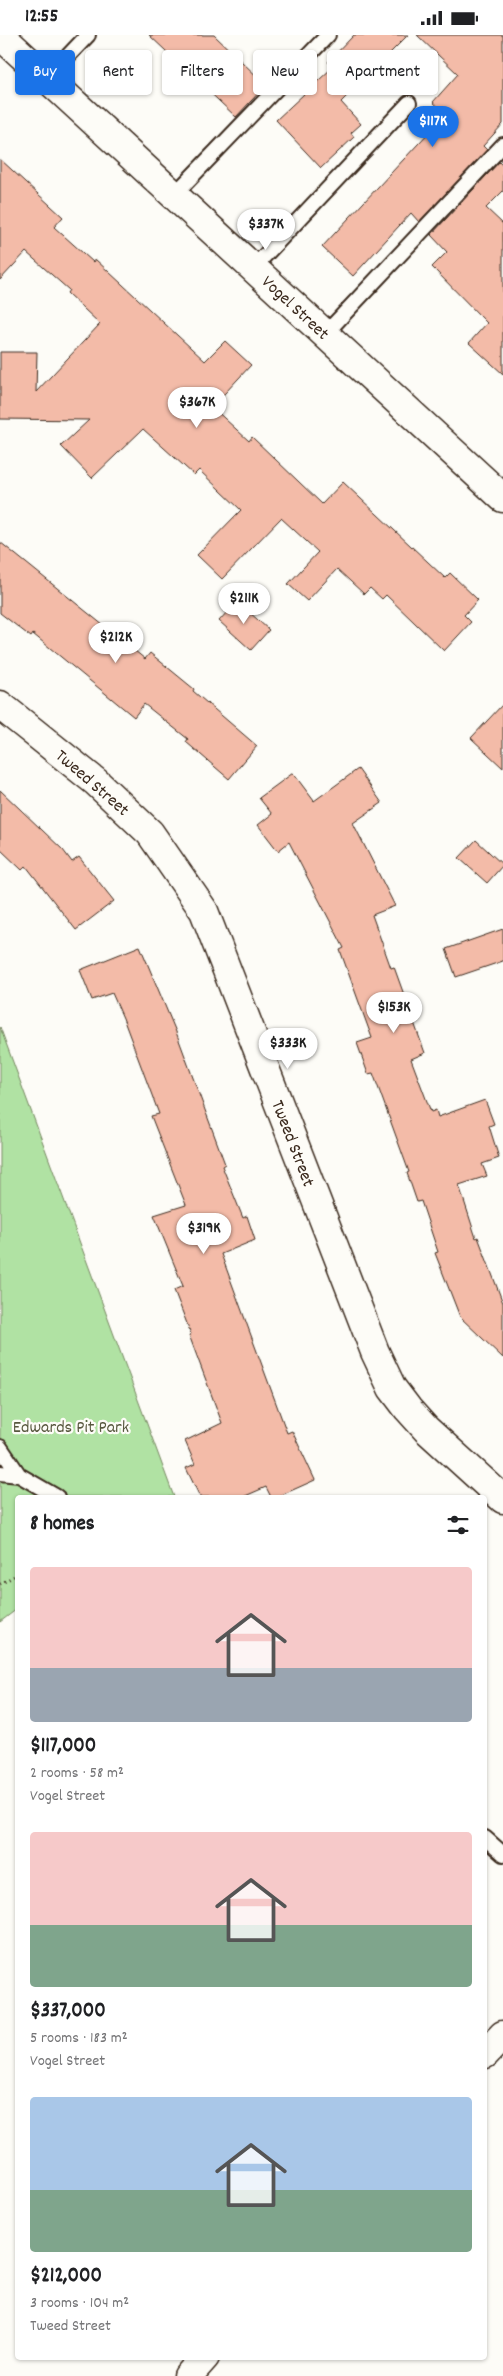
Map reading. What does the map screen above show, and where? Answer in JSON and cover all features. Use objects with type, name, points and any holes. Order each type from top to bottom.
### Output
[{"type":"street","name":"Vogel Street","points":[[0,35],[16,50]]},
{"type":"street","name":"Vogel Street","points":[[65,95],[503,498]]},
{"type":"street","name":"Tweed Street","points":[[0,705],[96,782],[150,833],[204,911],[375,1352],[392,1388],[426,1429],[503,1499]]},
{"type":"street","points":[[487,2052],[503,2035]]},
{"type":"street","points":[[188,2376],[202,2360]]},
{"type":"lane","points":[[74,50],[88,35]]},
{"type":"lane","points":[[174,195],[328,35]]},
{"type":"lane","points":[[252,267],[409,103]]},
{"type":"lane","points":[[325,334],[503,145]]},
{"type":"lane","points":[[0,1447],[19,1475]]},
{"type":"lane","points":[[0,1473],[19,1475],[54,1495]]},
{"type":"lane","points":[[487,1840],[503,1855]]},
{"type":"path","points":[[0,1584],[15,1576]]},
{"type":"green space","name":"Edwards Pit Park","points":[[0,1027],[173,1495],[15,1495],[15,1611],[0,1622]]},
{"type":"building","points":[[149,35],[214,35],[230,50],[165,50]]},
{"type":"building","points":[[354,35],[408,35],[393,50],[340,50]]},
{"type":"building","points":[[417,35],[503,35],[503,124],[483,146],[487,150],[419,222],[411,213],[353,276],[322,247],[446,114],[433,102],[458,74],[438,55],[438,50],[433,50]]},
{"type":"building","points":[[243,63],[253,72],[253,95],[257,95],[236,117],[213,95],[243,95]]},
{"type":"building","points":[[327,73],[327,95],[348,95],[341,102],[361,124],[351,133],[354,137],[321,168],[276,120],[303,95],[317,95],[317,82]]},
{"type":"building","points":[[0,159],[63,217],[54,227],[93,262],[95,259],[205,361],[225,341],[251,365],[212,407],[249,441],[252,437],[322,504],[343,482],[445,578],[450,573],[478,600],[464,615],[471,622],[444,651],[386,595],[382,599],[370,588],[364,594],[337,569],[307,601],[288,584],[318,552],[281,518],[222,579],[197,555],[241,510],[199,470],[194,475],[143,429],[92,478],[61,446],[89,420],[0,419],[0,352],[37,352],[36,392],[100,324],[67,293],[69,290],[26,252],[0,280]]},
{"type":"building","points":[[499,162],[503,166],[503,191],[486,208],[503,224],[503,374],[469,343],[487,323],[432,267],[447,252],[431,235]]},
{"type":"building","points":[[0,542],[145,659],[150,653],[194,689],[193,691],[257,746],[229,779],[186,742],[188,739],[144,704],[134,717],[33,634],[31,637],[0,613]]},
{"type":"building","points":[[237,601],[269,630],[251,650],[219,621]]},
{"type":"building","points":[[503,704],[503,768],[471,738]]},
{"type":"building","points":[[358,769],[382,803],[353,823],[395,906],[372,915],[391,968],[394,967],[425,1053],[411,1059],[431,1112],[436,1110],[438,1117],[485,1100],[494,1124],[489,1126],[499,1158],[482,1164],[487,1176],[459,1185],[476,1238],[478,1237],[503,1303],[503,1358],[460,1317],[435,1253],[438,1252],[421,1201],[417,1202],[407,1173],[409,1172],[373,1073],[368,1074],[357,1043],[372,1038],[340,950],[344,948],[289,842],[278,851],[258,825],[272,814],[259,798],[293,773],[314,801]]},
{"type":"building","points":[[0,790],[63,850],[72,862],[79,857],[114,901],[76,930],[26,866],[22,870],[0,849]]},
{"type":"building","points":[[476,840],[503,865],[487,883],[459,858]]},
{"type":"building","points":[[503,929],[503,961],[456,977],[446,949]]},
{"type":"building","points":[[140,946],[176,1032],[225,1164],[222,1166],[243,1218],[247,1216],[255,1240],[221,1254],[287,1433],[292,1431],[315,1480],[281,1495],[270,1495],[266,1487],[248,1495],[199,1495],[186,1468],[195,1464],[185,1441],[222,1423],[174,1290],[183,1286],[154,1215],[186,1205],[151,1116],[159,1114],[112,993],[92,1000],[80,970]]}]
